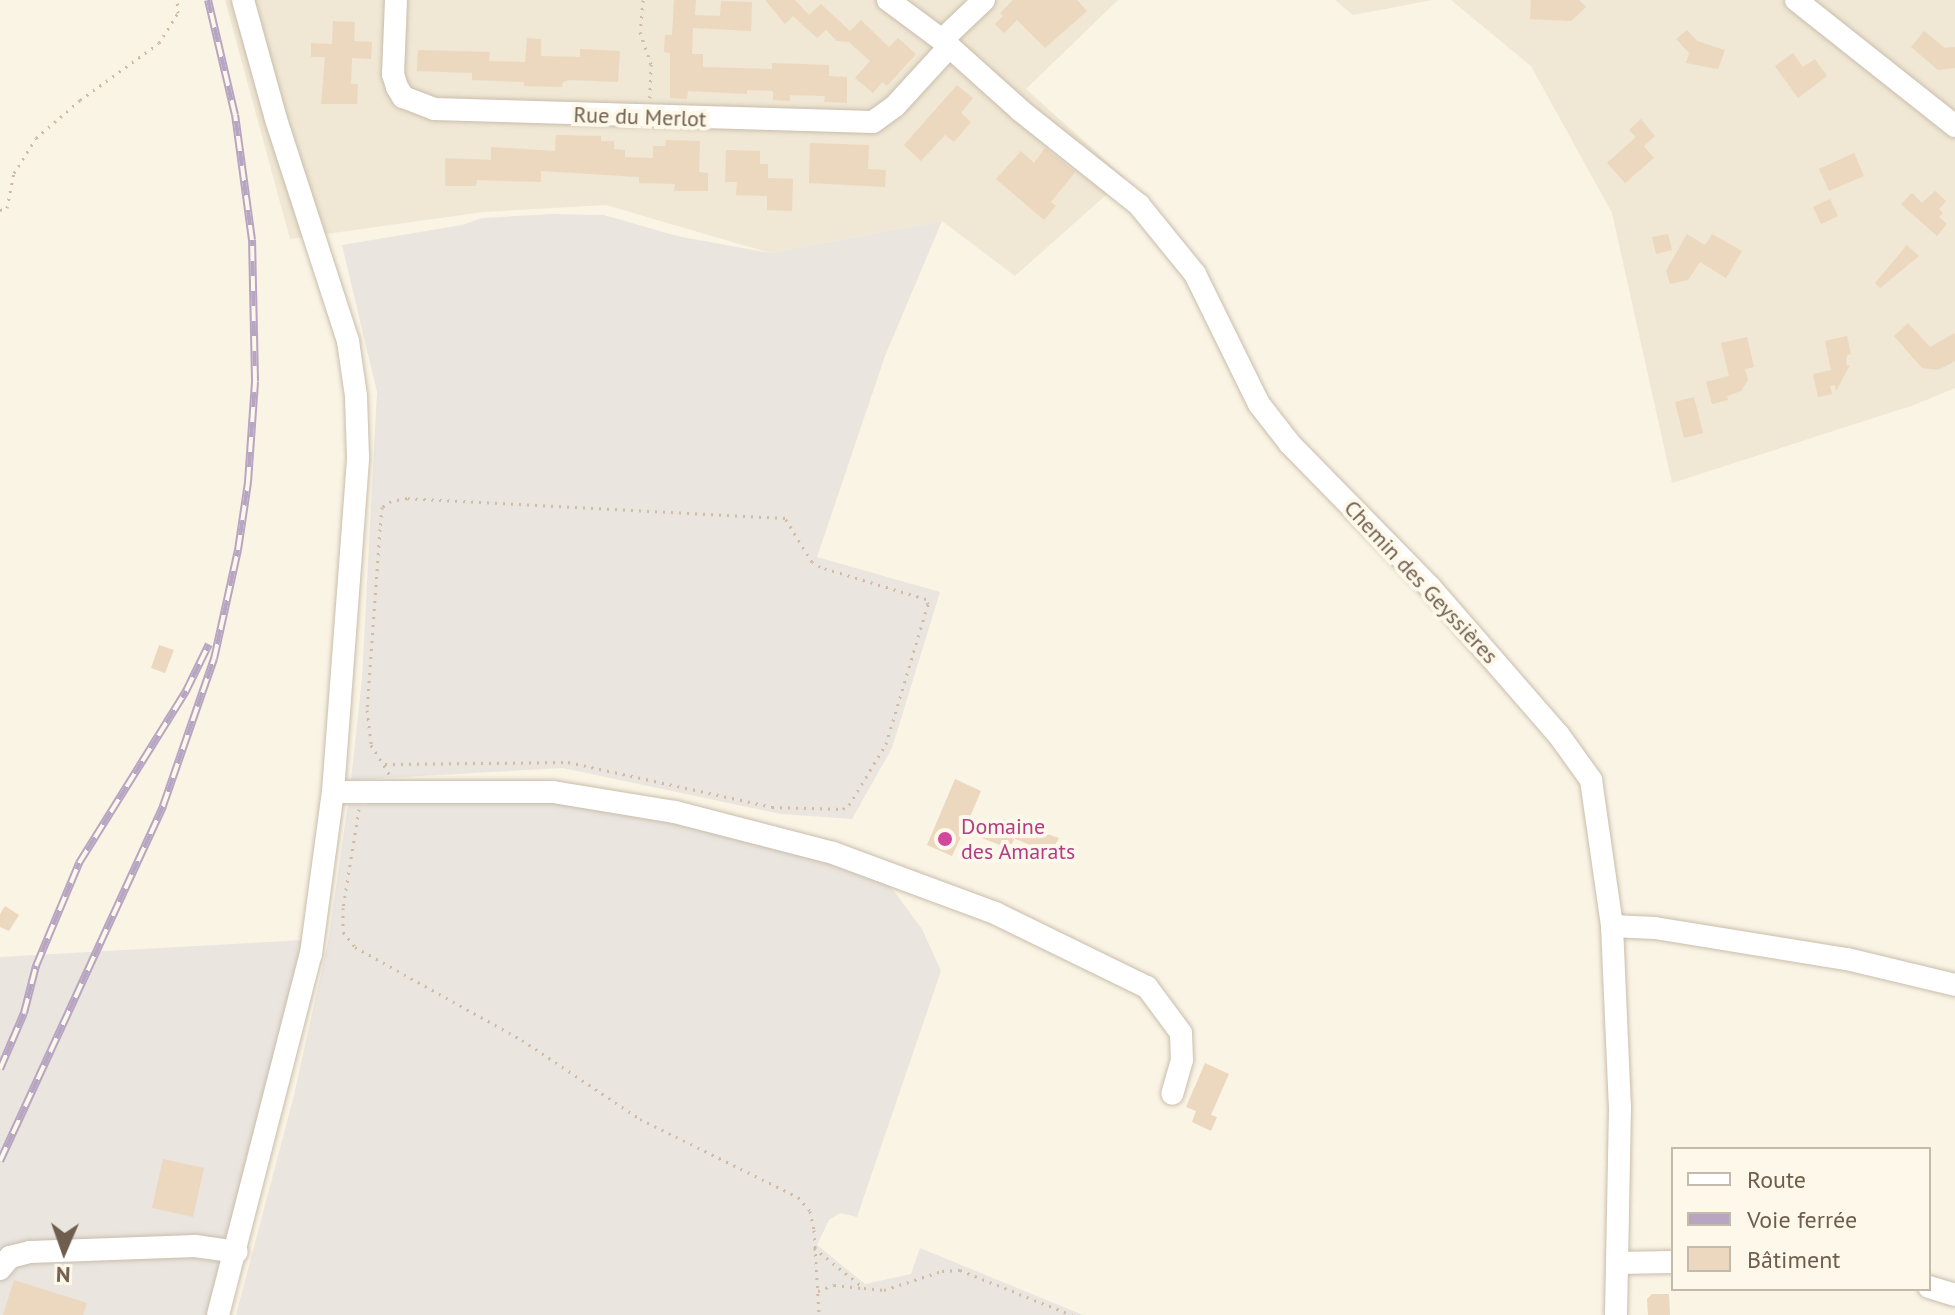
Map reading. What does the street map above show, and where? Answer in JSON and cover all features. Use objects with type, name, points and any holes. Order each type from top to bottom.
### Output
[{"type":"street","points":[[218,1315],[237,1252],[311,954],[333,792],[357,472],[356,396],[348,341],[276,119],[243,0]]},
{"type":"street","name":"Rue du Merlot","points":[[396,0],[393,74],[403,97],[416,105],[434,109],[649,118],[873,122],[895,106],[984,0]]},
{"type":"street","name":"Chemin des Geyssières","points":[[888,0],[946,44],[1147,214],[1195,274],[1259,404],[1290,444],[1430,587],[1558,734],[1591,780],[1612,926],[1620,1107],[1616,1315]]},
{"type":"street","points":[[1796,0],[1955,126]]},
{"type":"street","points":[[333,792],[553,792],[675,812],[833,853],[995,913],[1147,987],[1181,1033],[1182,1060],[1172,1094]]},
{"type":"street","points":[[1612,926],[1655,928],[1847,959],[1955,985]]},
{"type":"street","points":[[0,1269],[10,1257],[30,1252],[195,1246],[237,1252]]},
{"type":"street","points":[[1617,1263],[1671,1262]]},
{"type":"street","points":[[1931,1286],[1955,1279]]},
{"type":"street","points":[[1931,1288],[1955,1295]]},
{"type":"path","points":[[0,210],[7,208],[14,173],[36,138],[80,100],[159,43],[178,13],[177,0]]},
{"type":"path","points":[[643,0],[640,32],[651,64],[649,118]]},
{"type":"path","points":[[385,764],[568,762],[772,807],[843,809],[849,805],[886,744],[928,604],[926,599],[812,562],[785,518],[407,498],[391,501],[382,507],[367,710],[371,745],[390,776],[388,794]]},
{"type":"path","points":[[362,794],[343,908],[343,932],[355,947],[522,1040],[640,1119],[798,1197],[810,1211],[819,1315]]},
{"type":"path","points":[[813,1248],[864,1288]]},
{"type":"path","points":[[818,1291],[834,1285],[884,1290],[942,1271],[960,1270],[1072,1315]]},
{"type":"shaded area","points":[[225,0],[1118,0],[1026,89],[1125,178],[1015,276],[942,221],[770,253],[606,205],[483,212],[290,239]]},
{"type":"shaded area","points":[[1335,0],[1432,0],[1353,15]]},
{"type":"shaded area","points":[[1451,0],[1955,0],[1955,388],[1914,405],[1672,483],[1612,213],[1531,66]]},
{"type":"shaded area","points":[[604,215],[677,236],[770,253],[942,221],[885,356],[817,557],[940,592],[892,748],[852,819],[781,814],[563,768],[351,780],[362,679],[377,392],[342,245],[462,225],[482,218]]},
{"type":"shaded area","points":[[371,799],[599,804],[858,870],[890,886],[922,929],[941,971],[857,1217],[840,1213],[829,1220],[817,1245],[865,1284],[911,1274],[920,1248],[1083,1315],[236,1315],[294,1095],[328,942],[348,804],[366,805]]},
{"type":"shaded area","points":[[323,939],[215,1315],[0,1315],[0,957]]},
{"type":"building","points":[[674,0],[696,0],[695,15],[720,16],[721,1],[752,2],[751,31],[693,28],[692,54],[703,54],[703,67],[772,69],[772,63],[829,65],[829,76],[847,77],[847,103],[824,102],[825,96],[790,95],[790,101],[773,100],[773,91],[747,90],[747,94],[688,91],[687,99],[670,98],[670,53],[664,52],[665,35],[672,35]]},
{"type":"building","points":[[765,0],[795,0],[809,15],[821,4],[850,31],[861,20],[889,47],[898,38],[916,54],[887,86],[882,82],[873,93],[855,78],[870,61],[849,42],[837,41],[826,30],[817,38],[793,16],[785,24]]},
{"type":"building","points":[[1013,0],[1077,0],[1087,11],[1045,48],[1017,20],[1004,33],[995,24],[1003,16],[1000,13]]},
{"type":"building","points":[[1531,0],[1579,0],[1586,7],[1571,21],[1530,19]]},
{"type":"building","points":[[333,21],[355,22],[354,41],[372,42],[371,59],[352,58],[351,84],[358,84],[357,104],[321,104],[325,57],[311,57],[311,43],[332,44]]},
{"type":"building","points":[[1687,30],[1697,41],[1725,50],[1718,69],[1686,63],[1689,53],[1676,39]]},
{"type":"building","points":[[1924,31],[1945,48],[1955,47],[1955,68],[1938,70],[1911,47]]},
{"type":"building","points":[[527,38],[541,39],[541,56],[580,57],[580,49],[620,51],[618,82],[570,80],[563,82],[562,87],[524,86],[524,82],[472,80],[472,73],[417,71],[418,50],[490,52],[489,61],[525,62]]},
{"type":"building","points":[[1793,53],[1803,67],[1815,59],[1827,76],[1798,98],[1775,66]]},
{"type":"building","points":[[957,85],[973,98],[961,113],[971,122],[954,142],[945,135],[921,161],[904,145]]},
{"type":"building","points":[[1641,119],[1655,136],[1644,146],[1654,158],[1625,183],[1607,163],[1636,137],[1629,130]]},
{"type":"building","points":[[556,135],[601,136],[601,141],[614,141],[614,149],[625,150],[625,157],[653,158],[653,146],[665,146],[666,140],[700,141],[699,172],[708,173],[708,191],[674,191],[675,184],[639,183],[639,177],[541,171],[541,182],[477,180],[476,186],[445,186],[445,158],[491,160],[491,147],[555,151]]},
{"type":"building","points":[[810,143],[869,145],[868,169],[886,170],[885,187],[809,183]]},
{"type":"building","points":[[1045,148],[1075,172],[1051,202],[1056,206],[1044,220],[996,179],[1021,151],[1034,163]]},
{"type":"building","points":[[726,150],[760,151],[760,164],[768,164],[768,178],[793,179],[792,211],[767,210],[767,196],[736,195],[737,182],[725,182]]},
{"type":"building","points":[[1854,153],[1864,176],[1829,191],[1819,169]]},
{"type":"building","points":[[1935,191],[1946,201],[1939,209],[1943,213],[1939,217],[1947,224],[1937,236],[1901,204],[1912,193],[1922,203]]},
{"type":"building","points":[[1830,199],[1838,216],[1821,224],[1813,207]]},
{"type":"building","points":[[1668,234],[1672,250],[1656,254],[1652,237]]},
{"type":"building","points":[[1687,234],[1705,245],[1712,234],[1742,251],[1726,278],[1700,262],[1688,280],[1670,284],[1666,271]]},
{"type":"building","points":[[1907,245],[1919,256],[1880,288],[1875,283]]},
{"type":"building","points":[[1908,323],[1930,347],[1955,333],[1955,361],[1938,370],[1922,368],[1894,336]]},
{"type":"building","points":[[1847,336],[1851,354],[1847,355],[1846,361],[1847,366],[1850,365],[1836,391],[1835,385],[1830,386],[1832,394],[1818,397],[1813,374],[1831,370],[1825,341]]},
{"type":"building","points":[[1747,337],[1754,367],[1745,369],[1748,380],[1741,391],[1727,396],[1728,400],[1712,404],[1706,382],[1729,376],[1721,343]]},
{"type":"building","points":[[1694,397],[1703,433],[1684,438],[1675,402]]},
{"type":"building","points":[[159,645],[174,650],[165,673],[151,668]]},
{"type":"building","points":[[955,779],[981,791],[969,819],[1014,839],[1010,849],[964,831],[952,856],[927,845]]},
{"type":"building","points":[[1003,819],[1059,838],[1051,854],[997,831]]},
{"type":"building","points":[[5,906],[19,915],[9,931],[0,927],[0,914]]},
{"type":"building","points":[[1205,1063],[1229,1074],[1211,1115],[1217,1117],[1211,1131],[1192,1122],[1196,1111],[1186,1107]]},
{"type":"building","points":[[163,1159],[204,1168],[193,1217],[152,1208]]},
{"type":"building","points":[[14,1280],[87,1303],[83,1315],[3,1315]]},
{"type":"building","points":[[1652,1294],[1669,1294],[1670,1315],[1648,1315],[1647,1299]]},
{"type":"railway","points":[[0,1161],[163,806],[214,659],[238,550],[248,482],[255,381],[252,240],[235,115],[208,0]]},
{"type":"railway","points":[[0,1069],[24,1013],[36,966],[79,863],[186,691],[209,644]]},
{"type":"place","name":"Domaine des Amarats","points":[[945,839]]}]
